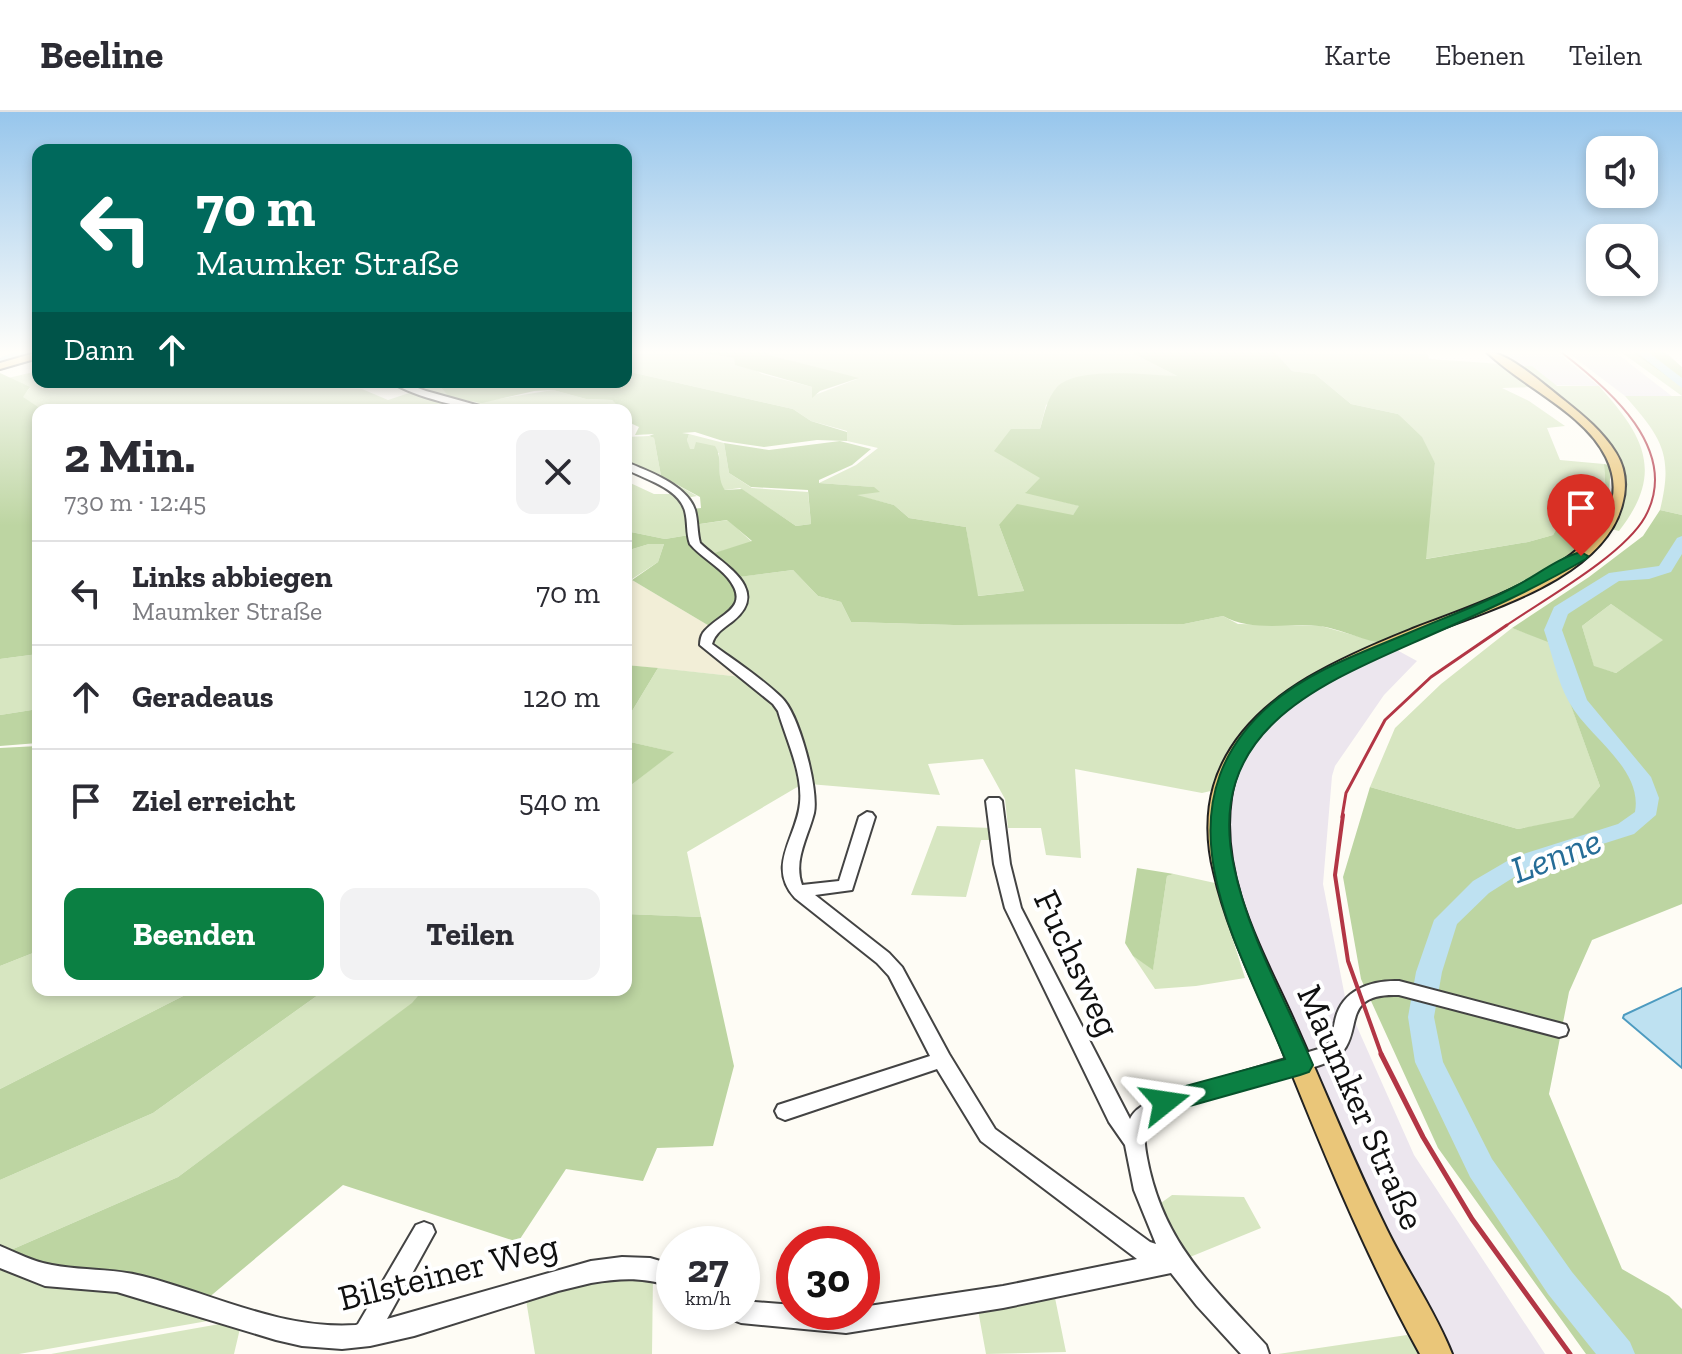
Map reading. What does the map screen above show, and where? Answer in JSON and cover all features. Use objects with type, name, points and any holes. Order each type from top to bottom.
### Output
[{"type":"main road","name":"Maumker Straße","points":[[1437,1354],[1366,1218],[1228,885],[1219,834],[1221,797],[1240,749],[1268,715],[1291,696],[1332,673],[1556,572],[1581,556],[1605,531],[1616,499],[1616,464],[1590,430],[1565,410]]},
{"type":"street","points":[[632,468],[685,501],[690,511],[695,544],[738,582],[742,596],[739,610],[708,635],[706,645],[783,705],[807,794],[791,881],[801,894],[870,947],[896,972],[980,1125],[997,1144],[1144,1251],[1177,1261]]},
{"type":"street","name":"Fuchsweg","points":[[994,801],[1002,864],[1013,908],[1116,1116],[1133,1140],[1138,1168],[1161,1230],[1177,1261],[1257,1354]]},
{"type":"street","points":[[801,894],[807,890],[846,886],[867,817]]},
{"type":"street","points":[[1133,1140],[1139,1120],[1165,1102],[1300,1065],[1332,1053],[1340,1044],[1347,1011],[1358,998],[1379,987],[1399,988],[1559,1030]]},
{"type":"street","points":[[785,1111],[942,1060]]},
{"type":"street","points":[[366,1334],[424,1232]]},
{"type":"street","name":"Bilsteiner Weg","points":[[0,1257],[45,1275],[116,1281],[294,1333],[330,1338],[366,1334],[444,1316],[523,1289],[588,1274],[634,1267],[656,1268]]},
{"type":"street","points":[[760,1314],[846,1321],[1003,1297],[1177,1261]]},
{"type":"shaded area","points":[[632,580],[711,627],[699,639],[701,647],[742,677],[632,666]]},
{"type":"shaded area","points":[[1395,649],[1417,661],[1384,695],[1335,766],[1332,776],[1323,884],[1346,1002],[1414,1155],[1545,1354],[1449,1354],[1392,1251],[1243,911],[1225,836],[1233,776],[1258,732],[1286,706],[1345,670]]},
{"type":"green space","points":[[0,410],[32,410],[32,655],[0,659]]},
{"type":"green space","points":[[632,410],[794,410],[811,421],[847,432],[847,441],[817,440],[764,447],[723,441],[695,432],[682,433],[689,434],[690,449],[694,449],[696,442],[715,446],[720,479],[725,490],[742,489],[796,526],[811,524],[808,490],[751,487],[729,473],[724,443],[769,450],[840,441],[871,449],[852,465],[819,480],[819,483],[874,487],[880,492],[857,495],[894,505],[909,518],[966,527],[978,596],[1024,591],[999,525],[1017,504],[1073,515],[1079,506],[1025,493],[1040,478],[994,451],[1011,429],[1040,429],[1045,410],[1379,410],[1398,414],[1422,437],[1435,463],[1426,559],[1553,535],[1567,511],[1598,516],[1606,497],[1604,464],[1610,465],[1609,489],[1601,524],[1579,554],[1515,588],[1384,643],[1319,626],[1245,624],[1223,616],[1184,624],[851,622],[841,602],[818,596],[793,570],[731,578],[738,587],[736,612],[711,627],[632,580],[658,562],[664,544],[632,549],[632,532],[665,539],[689,535],[705,556],[752,541],[727,520],[693,525],[692,509],[701,508],[700,497],[661,476],[654,438],[649,436],[654,434],[635,435],[639,427],[632,424]]},
{"type":"green space","points":[[794,410],[1045,410],[1040,429],[1041,478],[1026,492],[1080,506],[1073,515],[999,525],[1024,591],[977,596],[966,527],[909,518],[894,505],[854,495],[873,487],[819,483],[856,465],[878,448],[847,441],[847,431],[811,421]]},
{"type":"green space","points":[[1379,410],[1542,410],[1565,426],[1547,428],[1560,460],[1604,464],[1606,497],[1598,516],[1567,511],[1553,535],[1425,559],[1435,463],[1398,414]]},
{"type":"green space","points":[[1569,410],[1620,410],[1637,438],[1645,472],[1642,490],[1619,531],[1611,529],[1622,489],[1614,449]]},
{"type":"green space","points":[[1637,410],[1682,410],[1682,515],[1660,510],[1665,460],[1648,423]]},
{"type":"green space","points":[[689,434],[724,443],[729,473],[752,488],[808,492],[811,524],[796,526],[740,488],[725,490],[720,484],[719,453],[689,449]]},
{"type":"green space","points":[[632,437],[654,438],[661,476],[697,496],[686,498],[632,467]]},
{"type":"green space","points":[[632,484],[654,494],[673,494],[687,511],[689,535],[665,539],[632,532]]},
{"type":"green space","points":[[1660,510],[1682,515],[1682,904],[1592,940],[1569,992],[1549,1094],[1622,1269],[1669,1296],[1682,1309],[1682,1354],[1586,1354],[1438,1148],[1361,979],[1343,877],[1370,787],[1518,829],[1573,818],[1600,786],[1548,642],[1512,628],[1589,577],[1643,536]],"holes":[[[1611,604],[1663,640],[1616,673],[1594,666],[1582,626]]]},
{"type":"green space","points":[[728,520],[752,542],[709,555],[695,543],[693,525]]},
{"type":"green space","points":[[664,544],[658,562],[632,579],[632,549]]},
{"type":"green space","points":[[793,570],[818,596],[841,602],[851,622],[1184,624],[1223,616],[1238,624],[1321,626],[1385,644],[1305,682],[1260,715],[1241,736],[1226,761],[1215,790],[1202,793],[1075,769],[1081,858],[1046,855],[1041,828],[1008,828],[1005,799],[983,759],[928,764],[940,795],[809,784],[788,708],[710,648],[737,577]]},
{"type":"green space","points":[[1611,604],[1664,640],[1616,673],[1594,667],[1582,626]]},
{"type":"green space","points":[[1512,628],[1548,641],[1600,786],[1573,819],[1518,829],[1370,787],[1395,728],[1441,684]]},
{"type":"green space","points":[[32,655],[32,710],[0,715],[0,659]]},
{"type":"green space","points":[[632,666],[658,668],[632,711]]},
{"type":"green space","points":[[658,668],[742,677],[778,704],[799,786],[687,852],[701,917],[632,914],[632,784],[673,752],[632,742],[632,711]]},
{"type":"green space","points":[[32,710],[32,743],[0,746],[0,715]]},
{"type":"green space","points":[[632,742],[674,752],[632,784]]},
{"type":"green space","points":[[32,746],[32,953],[0,966],[0,748]]},
{"type":"green space","points":[[937,826],[992,828],[994,840],[981,840],[966,897],[911,895]]},
{"type":"green space","points":[[1137,868],[1174,874],[1167,876],[1153,970],[1133,956],[1125,943]]},
{"type":"green space","points":[[1174,874],[1215,883],[1245,978],[1155,989],[1133,956],[1153,969],[1167,876]]},
{"type":"green space","points":[[632,914],[701,917],[734,1066],[713,1146],[657,1148],[643,1181],[566,1169],[518,1242],[343,1185],[207,1299],[52,1273],[4,1253],[178,1177],[418,996],[632,996]]},
{"type":"green space","points":[[32,953],[32,996],[183,996],[0,1089],[0,966]]},
{"type":"green space","points":[[183,996],[317,996],[153,1113],[0,1180],[0,1089]]},
{"type":"green space","points":[[317,996],[418,996],[178,1177],[4,1253],[0,1251],[0,1180],[153,1113]]},
{"type":"green space","points":[[1172,1195],[1244,1197],[1261,1228],[1190,1257],[1176,1237],[1161,1203]]},
{"type":"green space","points":[[0,1261],[113,1285],[219,1319],[19,1354],[0,1354]]},
{"type":"green space","points":[[653,1274],[652,1354],[535,1354],[525,1294],[590,1279]]},
{"type":"green space","points":[[1054,1293],[1066,1352],[986,1354],[978,1310]]},
{"type":"green space","points":[[242,1320],[234,1354],[51,1354]]},
{"type":"green space","points":[[1407,1335],[1419,1354],[1278,1354]]},
{"type":"water","points":[[1682,988],[1682,1068],[1623,1018]]},
{"type":"waterway","name":"Lenne","points":[[1618,1354],[1560,1283],[1481,1168],[1429,1062],[1421,1017],[1429,972],[1446,920],[1481,887],[1522,862],[1626,829],[1645,815],[1648,798],[1640,777],[1578,701],[1553,630],[1560,611],[1615,576],[1649,574],[1665,569],[1682,541]]},
{"type":"railway","points":[[1506,625],[1601,562],[1634,532],[1645,517],[1654,492],[1654,468],[1647,445],[1624,410]]},
{"type":"railway","points":[[1342,817],[1346,793],[1385,720],[1431,677],[1506,625]]},
{"type":"railway","points":[[1343,815],[1335,875],[1348,961],[1382,1056]]},
{"type":"railway","points":[[1382,1056],[1423,1137],[1472,1219],[1570,1354]]},
{"type":"route","points":[[1165,1102],[1300,1065],[1241,924],[1223,868],[1219,834],[1221,797],[1232,762],[1248,737],[1258,724],[1291,696],[1332,673],[1520,590],[1581,556]]}]
